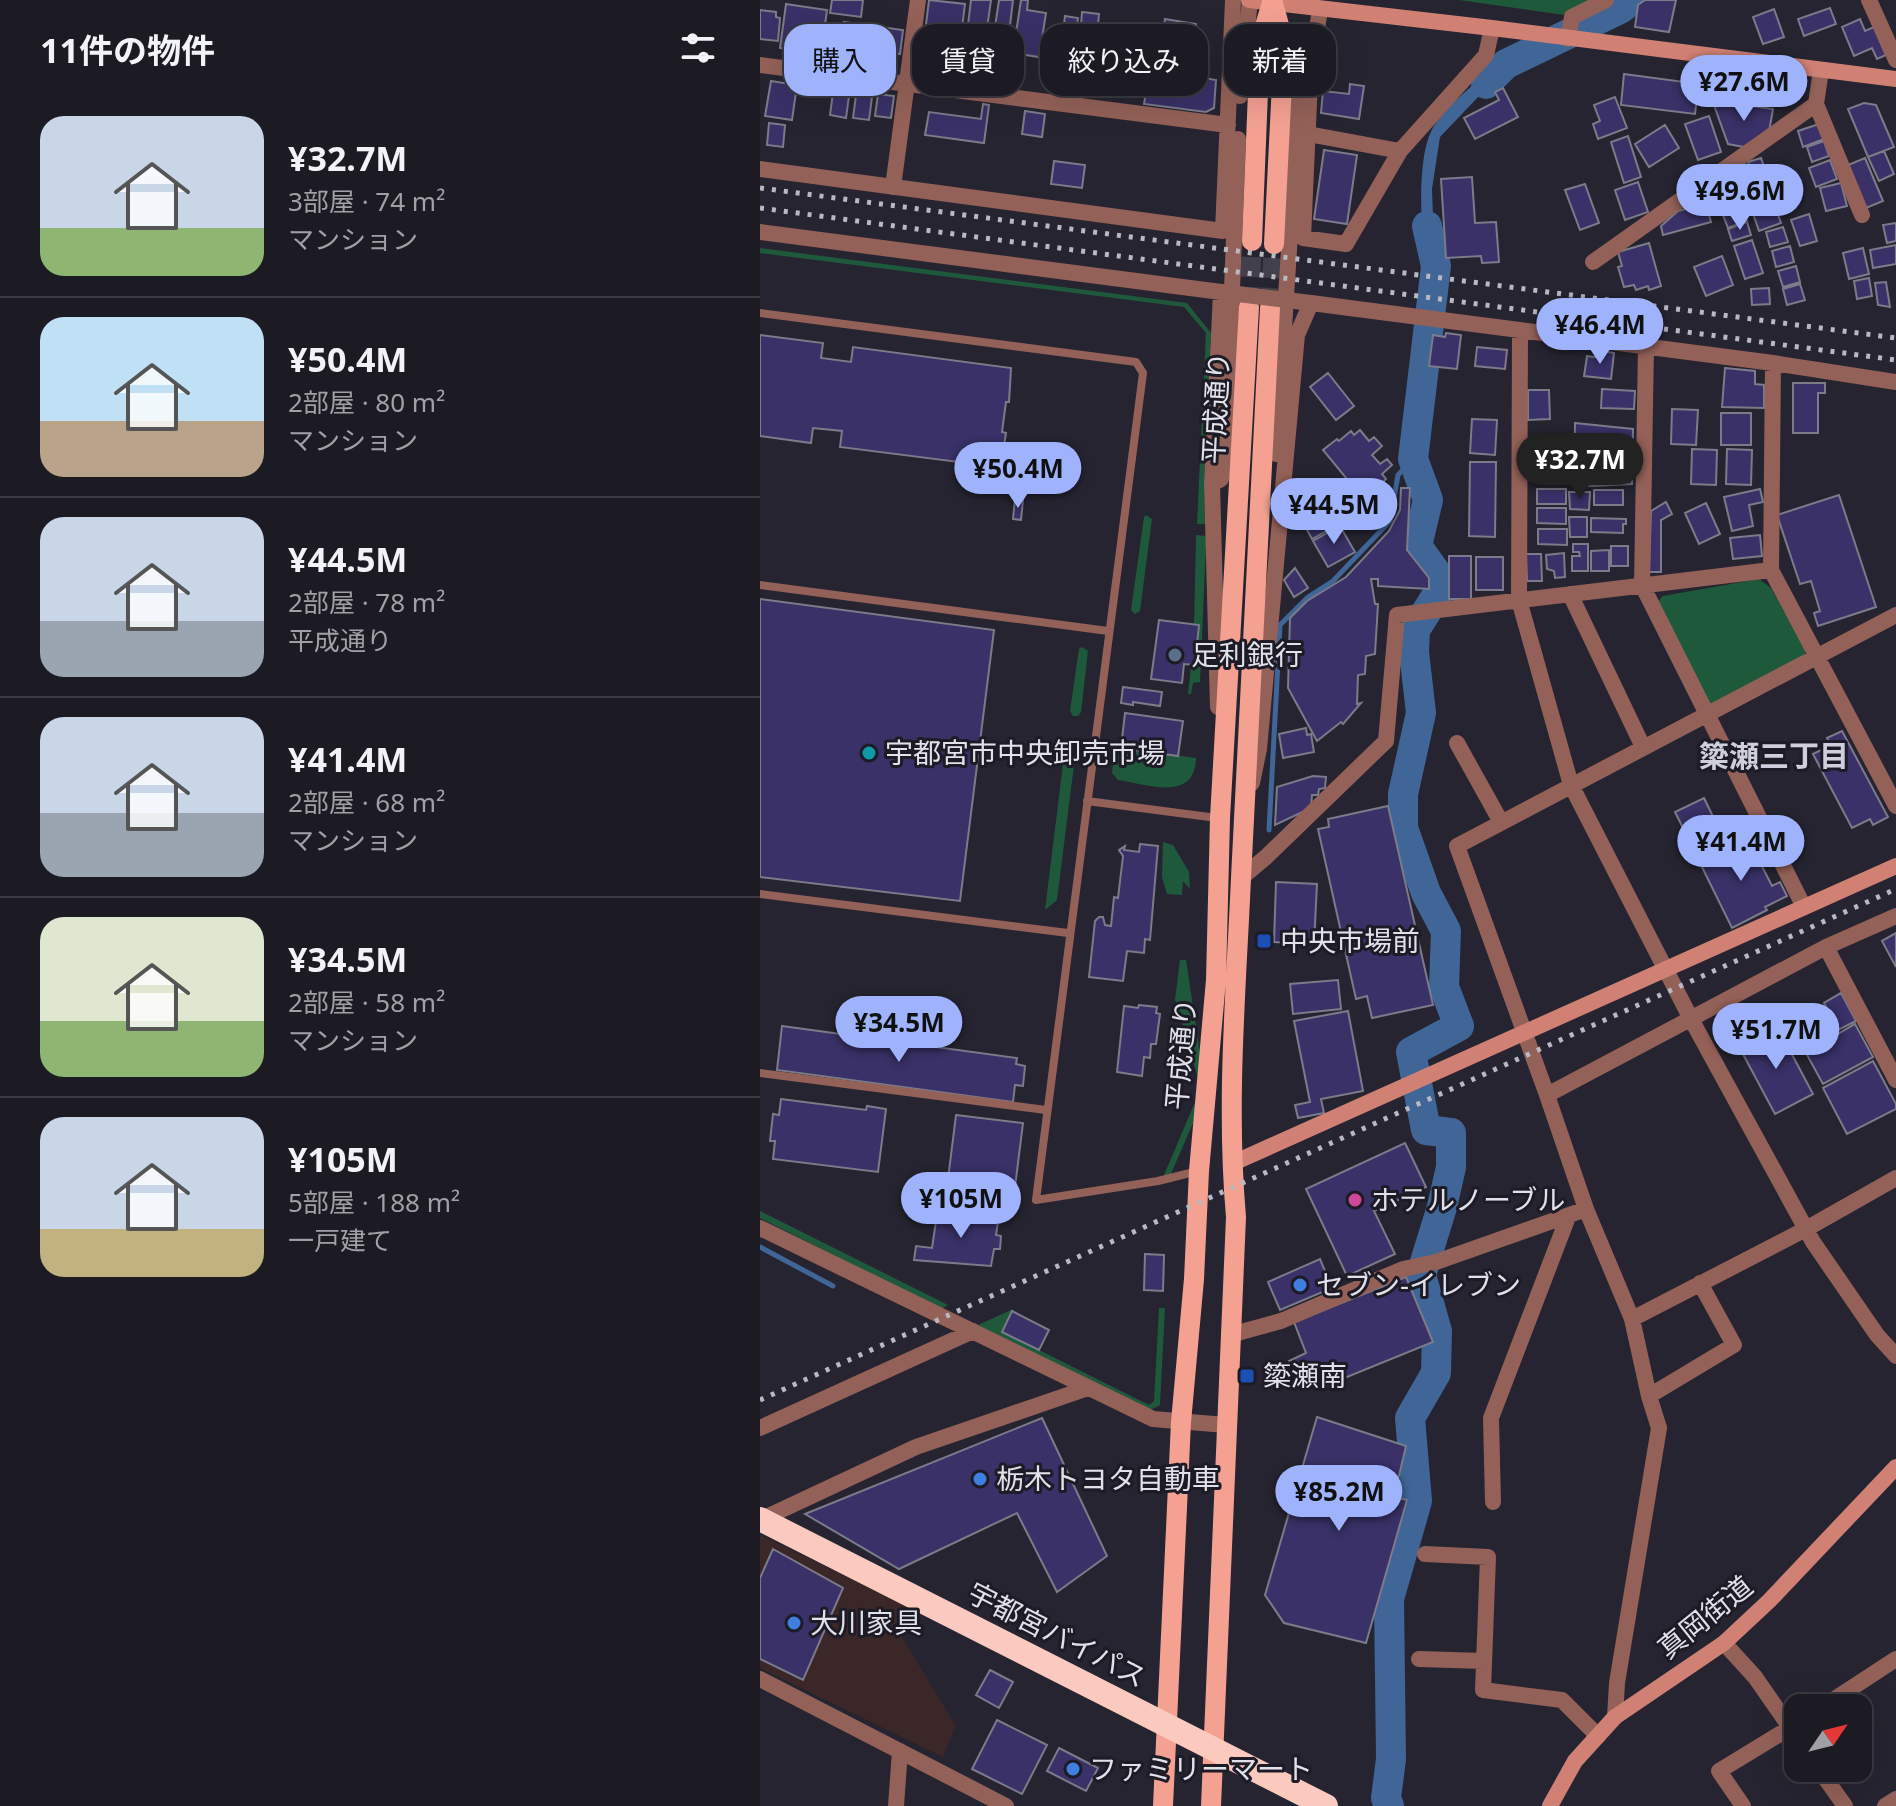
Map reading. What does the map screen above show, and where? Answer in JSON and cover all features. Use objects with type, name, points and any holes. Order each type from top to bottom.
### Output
[{"type":"highway","name":"宇都宮バイパス","points":[[760,1519],[1326,1806]]},
{"type":"main road","points":[[1252,241],[1260,42],[1272,1]]},
{"type":"main road","points":[[1272,1],[1284,43],[1274,244]]},
{"type":"main road","name":"平成通り","points":[[1163,1806],[1181,1422],[1216,980],[1220,818],[1249,307]]},
{"type":"main road","name":"平成通り","points":[[1211,1806],[1236,1217],[1231,1164],[1232,1072],[1270,308]]},
{"type":"street","points":[[893,187],[918,0]]},
{"type":"street","points":[[760,169],[1223,231],[1233,0]]},
{"type":"street","points":[[1212,484],[1221,479],[1225,464],[1240,89],[1250,0],[1896,79]]},
{"type":"street","points":[[1568,39],[1572,17],[1606,0]]},
{"type":"street","points":[[1869,0],[1896,60]]},
{"type":"street","points":[[1318,24],[1320,9]]},
{"type":"street","points":[[1309,96],[1303,238],[1346,244],[1400,151],[1486,55],[1492,28]]},
{"type":"street","points":[[760,65],[1228,125]]},
{"type":"street","points":[[1821,70],[1816,104],[1862,215]]},
{"type":"street","points":[[1283,493],[1275,473],[1299,96]]},
{"type":"street","points":[[1593,262],[1816,104]]},
{"type":"street","points":[[1308,134],[1400,151]]},
{"type":"street","points":[[760,232],[1646,346],[1896,382]]},
{"type":"street","points":[[1221,292],[1212,484],[1218,707],[1240,493]]},
{"type":"street","points":[[1243,819],[1259,749],[1297,335],[1311,303]]},
{"type":"street","points":[[1520,330],[1519,600],[1571,785],[1691,1019],[1806,1229],[1877,1335],[1896,1356]]},
{"type":"street","points":[[1646,346],[1642,585],[1804,907]]},
{"type":"street","points":[[1773,363],[1771,570],[1896,806]]},
{"type":"street","points":[[1241,878],[1386,741],[1397,615],[1771,570]]},
{"type":"street","points":[[1570,594],[1643,747]]},
{"type":"street","points":[[1615,1717],[1617,1683],[1659,1428],[1632,1319],[1586,1209],[1457,846],[1896,615]]},
{"type":"street","points":[[1457,743],[1501,822]]},
{"type":"street","points":[[1231,1164],[1896,866]]},
{"type":"street","points":[[1547,1095],[1826,947],[1896,916]]},
{"type":"street","points":[[1826,947],[1896,1080]]},
{"type":"street","points":[[1632,1319],[1806,1229],[1896,1178]]},
{"type":"street","points":[[1230,1335],[1281,1321],[1403,1269],[1436,1262],[1586,1209]]},
{"type":"street","points":[[1493,1502],[1491,1418],[1568,1217]]},
{"type":"street","points":[[760,1228],[1153,1419],[1226,1425]]},
{"type":"street","points":[[1649,1396],[1734,1345],[1700,1283]]},
{"type":"street","points":[[760,1428],[973,1331]]},
{"type":"street","points":[[760,1519],[916,1447],[1088,1388]]},
{"type":"street","name":"真岡街道","points":[[1550,1806],[1575,1761],[1615,1717],[1724,1643],[1769,1601],[1896,1467]]},
{"type":"street","points":[[1425,1554],[1488,1557],[1483,1690],[1562,1700],[1598,1736]]},
{"type":"street","points":[[1724,1643],[1784,1714]]},
{"type":"street","points":[[1419,1659],[1484,1661]]},
{"type":"street","points":[[1842,1694],[1896,1659]]},
{"type":"street","points":[[760,1679],[1006,1806]]},
{"type":"street","points":[[1743,1806],[1719,1771],[1784,1736]]},
{"type":"street","points":[[896,1806],[900,1751]]},
{"type":"street","points":[[1828,1782],[1845,1806]]},
{"type":"street","points":[[1885,1806],[1896,1799]]},
{"type":"lane","points":[[760,313],[1136,362],[1143,373],[1068,933],[1036,1200],[1158,1181],[1199,1171]]},
{"type":"lane","points":[[760,585],[1108,631]]},
{"type":"lane","points":[[1087,801],[1243,819]]},
{"type":"lane","points":[[760,894],[1068,933]]},
{"type":"lane","points":[[760,1073],[1046,1110]]},
{"type":"shaded area","points":[[760,1535],[910,1607],[897,1629],[956,1726],[943,1757],[760,1668]]},
{"type":"green space","points":[[1459,0],[1593,0],[1564,15]]},
{"type":"green space","points":[[760,248],[1187,303],[1211,333],[1205,524],[1197,524],[1206,333],[1184,307],[760,253]]},
{"type":"green space","points":[[1146,515],[1152,519],[1140,611],[1135,614],[1131,610]]},
{"type":"green space","points":[[1196,535],[1206,536],[1200,682],[1193,683],[1191,694],[1188,694],[1199,626],[1194,625]]},
{"type":"green space","points":[[1759,579],[1771,588],[1806,652],[1800,662],[1714,705],[1705,702],[1656,603],[1663,596]]},
{"type":"green space","points":[[1082,647],[1088,651],[1081,712],[1073,716],[1070,711],[1079,649]]},
{"type":"green space","points":[[1115,747],[1196,758],[1194,772],[1179,786],[1155,787],[1118,780],[1112,773]]},
{"type":"green space","points":[[1063,764],[1074,765],[1057,900],[1045,910]]},
{"type":"green space","points":[[1163,842],[1173,845],[1189,872],[1190,889],[1183,881],[1182,895],[1167,894],[1162,877]]},
{"type":"green space","points":[[1180,960],[1186,960],[1206,1093],[1170,1176],[1164,1175],[1201,1088],[1175,1000]]},
{"type":"green space","points":[[760,1211],[948,1305],[941,1309],[760,1218]]},
{"type":"green space","points":[[1159,1308],[1165,1308],[1160,1405],[1148,1411],[976,1326],[1013,1309],[1003,1332],[1149,1405],[1154,1401]]},
{"type":"water","points":[[1505,58],[1529,61],[1500,74],[1440,137],[1432,189],[1440,267],[1426,265],[1421,192],[1429,136],[1451,105]]},
{"type":"building","points":[[832,0],[863,0],[861,17],[830,13]]},
{"type":"building","points":[[929,0],[965,4],[963,24],[926,24]]},
{"type":"building","points":[[971,0],[991,0],[988,24],[968,24]]},
{"type":"building","points":[[999,0],[1013,0],[1010,24],[995,24]]},
{"type":"building","points":[[1021,0],[1028,0],[1027,10],[1046,13],[1044,24],[1040,24],[1039,57],[1024,55],[1024,24],[1017,24]]},
{"type":"building","points":[[1645,0],[1676,0],[1669,32],[1635,27],[1638,5]]},
{"type":"building","points":[[786,4],[827,10],[825,24],[784,24],[784,49],[780,48]]},
{"type":"building","points":[[1830,8],[1836,24],[1804,36],[1798,19]]},
{"type":"building","points":[[1774,9],[1784,37],[1763,44],[1753,17]]},
{"type":"building","points":[[760,10],[776,12],[776,17],[780,18],[778,41],[760,39]]},
{"type":"building","points":[[1082,12],[1099,14],[1098,24],[1081,24]]},
{"type":"building","points":[[1065,16],[1078,18],[1077,24],[1064,24]]},
{"type":"building","points":[[1165,19],[1196,24],[1164,24]]},
{"type":"building","points":[[1860,19],[1865,31],[1874,27],[1886,55],[1877,59],[1872,48],[1854,56],[1842,27]]},
{"type":"building","points":[[896,29],[903,30],[900,54],[896,53]]},
{"type":"building","points":[[1624,74],[1692,83],[1690,98],[1697,98],[1695,114],[1621,105]]},
{"type":"building","points":[[1208,79],[1216,80],[1214,108],[1206,112],[1144,104],[1145,96],[1208,96]]},
{"type":"building","points":[[771,81],[784,83],[784,96],[795,96],[792,120],[765,116]]},
{"type":"building","points":[[1350,84],[1364,86],[1359,119],[1321,113],[1323,96],[1336,96],[1336,92],[1349,94]]},
{"type":"building","points":[[1503,88],[1518,117],[1475,139],[1464,118],[1499,100],[1495,92]]},
{"type":"building","points":[[833,96],[849,96],[846,118],[830,115]]},
{"type":"building","points":[[856,96],[872,97],[869,120],[853,118]]},
{"type":"building","points":[[878,96],[894,96],[891,118],[875,116]]},
{"type":"building","points":[[1615,97],[1627,128],[1598,139],[1593,124],[1600,121],[1594,105]]},
{"type":"building","points":[[1717,101],[1773,109],[1769,132],[1749,148],[1728,144],[1715,108]]},
{"type":"building","points":[[1864,103],[1876,105],[1894,147],[1868,157],[1848,109]]},
{"type":"building","points":[[983,104],[989,105],[984,143],[925,135],[929,112],[981,119]]},
{"type":"building","points":[[1025,111],[1045,114],[1042,137],[1022,134]]},
{"type":"building","points":[[1709,116],[1721,152],[1698,160],[1685,124]]},
{"type":"building","points":[[769,123],[785,125],[783,147],[767,145]]},
{"type":"building","points":[[1819,124],[1824,139],[1803,147],[1798,131]]},
{"type":"building","points":[[1665,125],[1679,148],[1649,167],[1635,144]]},
{"type":"building","points":[[1628,136],[1641,177],[1624,183],[1611,142]]},
{"type":"building","points":[[1824,141],[1829,156],[1812,162],[1807,147]]},
{"type":"building","points":[[1324,150],[1357,155],[1347,224],[1314,219]]},
{"type":"building","points":[[1884,151],[1894,174],[1879,181],[1868,157]]},
{"type":"building","points":[[1761,158],[1771,187],[1759,192],[1748,162]]},
{"type":"building","points":[[1865,158],[1883,201],[1866,208],[1848,165]]},
{"type":"building","points":[[1830,160],[1837,179],[1816,187],[1809,168]]},
{"type":"building","points":[[1054,161],[1085,165],[1082,188],[1051,184]]},
{"type":"building","points":[[1472,177],[1475,223],[1496,222],[1499,262],[1482,263],[1481,256],[1446,258],[1441,179]]},
{"type":"building","points":[[1638,182],[1648,212],[1625,220],[1615,190]]},
{"type":"building","points":[[1727,182],[1732,193],[1716,199],[1712,187]]},
{"type":"building","points":[[1841,183],[1847,206],[1826,211],[1820,188]]},
{"type":"building","points":[[1585,184],[1599,223],[1580,230],[1565,190]]},
{"type":"building","points":[[1770,192],[1781,223],[1759,231],[1748,199]]},
{"type":"building","points":[[1732,195],[1736,207],[1720,213],[1716,201]]},
{"type":"building","points":[[1706,204],[1711,222],[1663,235],[1661,226],[1678,211]]},
{"type":"building","points":[[1743,209],[1747,221],[1728,228],[1723,215]]},
{"type":"building","points":[[1809,214],[1817,241],[1800,246],[1791,220]]},
{"type":"building","points":[[1747,222],[1751,235],[1732,241],[1728,229]]},
{"type":"building","points":[[1896,223],[1896,241],[1887,243],[1883,225]]},
{"type":"building","points":[[1783,227],[1788,242],[1770,247],[1766,232]]},
{"type":"building","points":[[1752,240],[1763,273],[1745,279],[1734,246]]},
{"type":"building","points":[[1649,243],[1661,286],[1649,290],[1648,286],[1636,290],[1634,285],[1624,287],[1618,267],[1622,266],[1618,252]]},
{"type":"building","points":[[1896,245],[1896,264],[1873,268],[1870,250]]},
{"type":"building","points":[[1790,246],[1794,262],[1776,267],[1772,251]]},
{"type":"building","points":[[1863,248],[1869,274],[1849,279],[1843,253]]},
{"type":"building","points":[[1722,256],[1733,285],[1706,296],[1694,267]]},
{"type":"building","points":[[1796,266],[1800,282],[1783,287],[1778,271]]},
{"type":"building","points":[[1869,278],[1872,296],[1857,299],[1854,281]]},
{"type":"building","points":[[1886,282],[1890,307],[1878,305],[1875,283]]},
{"type":"building","points":[[1800,284],[1805,300],[1787,305],[1783,289]]},
{"type":"building","points":[[1769,288],[1770,304],[1752,305],[1751,289]]},
{"type":"building","points":[[1446,333],[1461,335],[1457,369],[1429,366],[1433,335],[1445,337]]},
{"type":"building","points":[[760,335],[823,343],[821,358],[851,362],[853,347],[1011,368],[1009,402],[1006,402],[1002,432],[1006,433],[998,467],[840,447],[842,431],[813,428],[811,443],[760,436]]},
{"type":"building","points":[[1477,347],[1507,350],[1505,369],[1475,366]]},
{"type":"building","points":[[1603,351],[1614,353],[1611,379],[1584,376],[1587,356],[1603,358]]},
{"type":"building","points":[[1725,368],[1755,371],[1755,384],[1764,385],[1764,408],[1722,407]]},
{"type":"building","points":[[1328,373],[1354,406],[1336,420],[1310,387]]},
{"type":"building","points":[[1793,383],[1825,383],[1825,393],[1818,393],[1818,433],[1793,433]]},
{"type":"building","points":[[1602,389],[1635,391],[1634,409],[1601,408]]},
{"type":"building","points":[[1528,390],[1549,390],[1550,419],[1528,420]]},
{"type":"building","points":[[1672,409],[1698,410],[1696,445],[1671,444]]},
{"type":"building","points":[[1721,413],[1751,413],[1751,445],[1721,445]]},
{"type":"building","points":[[1472,419],[1497,420],[1495,455],[1470,453]]},
{"type":"building","points":[[1575,423],[1633,429],[1632,484],[1574,487]],"holes":[[[1597,450],[1617,450],[1617,463],[1597,463]]]},
{"type":"building","points":[[1360,430],[1369,441],[1374,437],[1382,446],[1372,455],[1380,464],[1387,459],[1392,465],[1382,474],[1386,479],[1379,486],[1381,488],[1365,501],[1323,450],[1351,431],[1354,435]]},
{"type":"building","points":[[1692,449],[1717,450],[1716,485],[1691,484]]},
{"type":"building","points":[[1727,449],[1752,450],[1751,485],[1726,484]]},
{"type":"building","points":[[1470,462],[1496,462],[1495,537],[1469,536]]},
{"type":"building","points":[[1401,488],[1410,488],[1407,550],[1429,578],[1429,589],[1378,586],[1378,579],[1371,579],[1375,604],[1378,604],[1375,654],[1366,656],[1365,674],[1358,675],[1357,704],[1361,703],[1343,724],[1341,722],[1317,741],[1288,688],[1290,618],[1307,601],[1346,577],[1389,531],[1400,510]]},
{"type":"building","points":[[1537,489],[1566,489],[1566,504],[1537,504]]},
{"type":"building","points":[[1760,489],[1763,502],[1749,505],[1753,526],[1732,531],[1724,497]]},
{"type":"building","points":[[1594,490],[1623,490],[1623,505],[1594,505]]},
{"type":"building","points":[[1569,492],[1590,492],[1589,510],[1570,509]]},
{"type":"building","points":[[1839,495],[1876,607],[1818,626],[1814,613],[1820,611],[1811,581],[1800,584],[1777,515]]},
{"type":"building","points":[[1324,498],[1339,524],[1312,539],[1297,512]]},
{"type":"building","points":[[1015,499],[1023,500],[1021,520],[1013,519]]},
{"type":"building","points":[[1666,502],[1672,514],[1661,520],[1661,572],[1649,572],[1651,511]]},
{"type":"building","points":[[1706,503],[1720,534],[1699,544],[1685,513]]},
{"type":"building","points":[[1537,508],[1566,508],[1566,524],[1537,523]]},
{"type":"building","points":[[1569,517],[1587,517],[1587,537],[1570,537]]},
{"type":"building","points":[[1591,518],[1626,519],[1626,524],[1623,524],[1623,533],[1591,532]]},
{"type":"building","points":[[1340,526],[1355,552],[1328,567],[1313,541]]},
{"type":"building","points":[[1538,529],[1567,529],[1567,545],[1538,544]]},
{"type":"building","points":[[1760,535],[1762,556],[1733,559],[1730,538]]},
{"type":"building","points":[[1573,544],[1588,544],[1588,571],[1572,571],[1572,556],[1580,556],[1579,552],[1573,552]]},
{"type":"building","points":[[1611,546],[1628,546],[1628,566],[1611,566]]},
{"type":"building","points":[[1609,550],[1609,571],[1591,571],[1591,551]]},
{"type":"building","points":[[1564,553],[1565,577],[1555,578],[1554,571],[1547,569],[1546,555]]},
{"type":"building","points":[[1526,554],[1541,554],[1542,581],[1527,581]]},
{"type":"building","points":[[1449,556],[1471,556],[1471,599],[1449,599]]},
{"type":"building","points":[[1476,557],[1503,557],[1503,590],[1476,590]]},
{"type":"building","points":[[1295,568],[1308,588],[1294,597],[1284,580]]},
{"type":"building","name":"宇都宮市中央卸売市場","points":[[760,599],[994,630],[960,901],[760,877]]},
{"type":"building","name":"足利銀行","points":[[1159,620],[1199,625],[1195,665],[1184,664],[1182,683],[1151,679]]},
{"type":"building","points":[[1123,687],[1162,692],[1160,706],[1121,703]]},
{"type":"building","points":[[1125,713],[1183,721],[1178,756],[1121,748]]},
{"type":"building","points":[[1306,728],[1307,735],[1311,734],[1314,752],[1283,758],[1279,734]]},
{"type":"building","points":[[1842,731],[1888,817],[1873,825],[1870,819],[1852,828],[1813,754],[1831,745],[1827,738]]},
{"type":"building","points":[[1313,776],[1326,777],[1325,788],[1319,789],[1318,795],[1312,795],[1311,808],[1275,825],[1277,787]]},
{"type":"building","points":[[1704,798],[1719,829],[1722,828],[1731,845],[1699,860],[1675,812]]},
{"type":"building","points":[[1388,806],[1433,1005],[1372,1018],[1367,996],[1356,999],[1318,829],[1329,827],[1328,819]]},
{"type":"building","points":[[1748,839],[1772,886],[1780,882],[1787,896],[1732,928],[1700,863]]},
{"type":"building","points":[[1140,844],[1158,846],[1150,940],[1145,939],[1144,953],[1127,951],[1123,981],[1089,977],[1095,921],[1103,917],[1105,925],[1111,926],[1114,897],[1118,898],[1123,856],[1119,850],[1125,846],[1124,850],[1139,852]]},
{"type":"building","points":[[1276,882],[1317,884],[1314,944],[1274,942]]},
{"type":"building","points":[[1896,933],[1896,967],[1882,941]]},
{"type":"building","points":[[1338,980],[1341,1009],[1293,1014],[1290,984]]},
{"type":"building","points":[[1841,993],[1856,1021],[1838,1030],[1824,1003]]},
{"type":"building","points":[[1139,1005],[1157,1007],[1156,1013],[1160,1014],[1156,1044],[1151,1044],[1150,1058],[1144,1057],[1142,1076],[1117,1072],[1124,1006],[1138,1008]]},
{"type":"building","points":[[1348,1011],[1363,1091],[1321,1099],[1324,1113],[1298,1118],[1295,1105],[1310,1102],[1294,1021]]},
{"type":"building","points":[[1855,1024],[1873,1057],[1823,1084],[1801,1044],[1832,1027],[1836,1035]]},
{"type":"building","points":[[782,1026],[1017,1058],[1016,1064],[1025,1066],[1023,1086],[1015,1085],[1013,1102],[777,1070]]},
{"type":"building","points":[[1779,1030],[1813,1094],[1775,1114],[1737,1043],[1755,1034],[1758,1041]]},
{"type":"building","points":[[1873,1061],[1896,1109],[1847,1134],[1823,1088]]},
{"type":"building","points":[[781,1099],[866,1110],[867,1106],[886,1109],[878,1172],[773,1159],[775,1141],[770,1141],[773,1114],[779,1115]]},
{"type":"building","points":[[956,1115],[1023,1123],[1015,1187],[948,1179]]},
{"type":"building","name":"ホテルノーブル","points":[[1405,1143],[1426,1187],[1374,1211],[1395,1254],[1347,1276],[1306,1189]]},
{"type":"building","points":[[938,1208],[964,1212],[963,1217],[998,1222],[996,1235],[1001,1236],[1000,1249],[994,1249],[991,1266],[914,1260],[916,1246],[932,1248]]},
{"type":"building","points":[[1145,1254],[1164,1255],[1163,1291],[1144,1290]]},
{"type":"building","name":"セブン-イレブン","points":[[1320,1259],[1332,1288],[1280,1310],[1268,1282]]},
{"type":"building","points":[[1406,1277],[1433,1342],[1325,1386],[1320,1374],[1298,1383],[1289,1361],[1306,1353],[1294,1322]]},
{"type":"building","points":[[1012,1311],[1049,1330],[1039,1350],[1002,1332]]},
{"type":"building","points":[[1317,1417],[1406,1446],[1394,1497],[1407,1500],[1366,1643],[1284,1623],[1265,1595]]},
{"type":"building","name":"栃木トヨタ自動車","points":[[1042,1418],[1107,1556],[1057,1592],[1017,1513],[899,1569],[805,1514]]},
{"type":"building","name":"大川家具","points":[[773,1549],[843,1588],[803,1680],[760,1659],[760,1578]]},
{"type":"building","points":[[990,1670],[1013,1682],[999,1708],[976,1695]]},
{"type":"building","points":[[997,1720],[1047,1745],[1022,1794],[972,1769]]},
{"type":"building","name":"ファミリーマート","points":[[1059,1748],[1098,1768],[1086,1791],[1047,1771]]},
{"type":"waterway","points":[[1486,84],[1506,64],[1620,9],[1632,0]]},
{"type":"waterway","points":[[1389,1806],[1386,1798],[1391,1759],[1389,1599],[1417,1501],[1410,1418],[1436,1373],[1437,1331],[1421,1275],[1451,1167],[1451,1133],[1426,1130],[1411,1052],[1459,1026],[1444,987],[1446,931],[1426,893],[1403,828],[1403,794],[1421,713],[1414,652],[1415,630],[1440,590],[1437,574],[1417,546],[1428,500],[1413,459],[1436,266],[1427,226]]},
{"type":"waterway","points":[[1269,830],[1280,625],[1308,597],[1333,581],[1390,521],[1398,475],[1413,459]]},
{"type":"waterway","points":[[760,1247],[833,1286]]},
{"type":"tunnel","points":[[1249,307],[1252,241]]},
{"type":"tunnel","points":[[1270,308],[1274,244]]},
{"type":"railway","points":[[760,188],[1896,338]]},
{"type":"railway","points":[[760,208],[1896,360]]},
{"type":"railway","points":[[760,1400],[1896,889]]},
{"type":"place","name":"足利銀行","points":[[1175,655]]},
{"type":"place","name":"宇都宮市中央卸売市場","points":[[869,753]]},
{"type":"place","name":"中央市場前","points":[[1264,941]]},
{"type":"place","name":"ホテルノーブル","points":[[1355,1200]]},
{"type":"place","name":"セブン-イレブン","points":[[1300,1285]]},
{"type":"place","name":"簗瀬南","points":[[1247,1376]]},
{"type":"place","name":"栃木トヨタ自動車","points":[[980,1479]]},
{"type":"place","name":"大川家具","points":[[794,1623]]},
{"type":"place","name":"ファミリーマート","points":[[1073,1769]]},
{"type":"district","name":"簗瀬三丁目","points":[[1774,757]]}]
